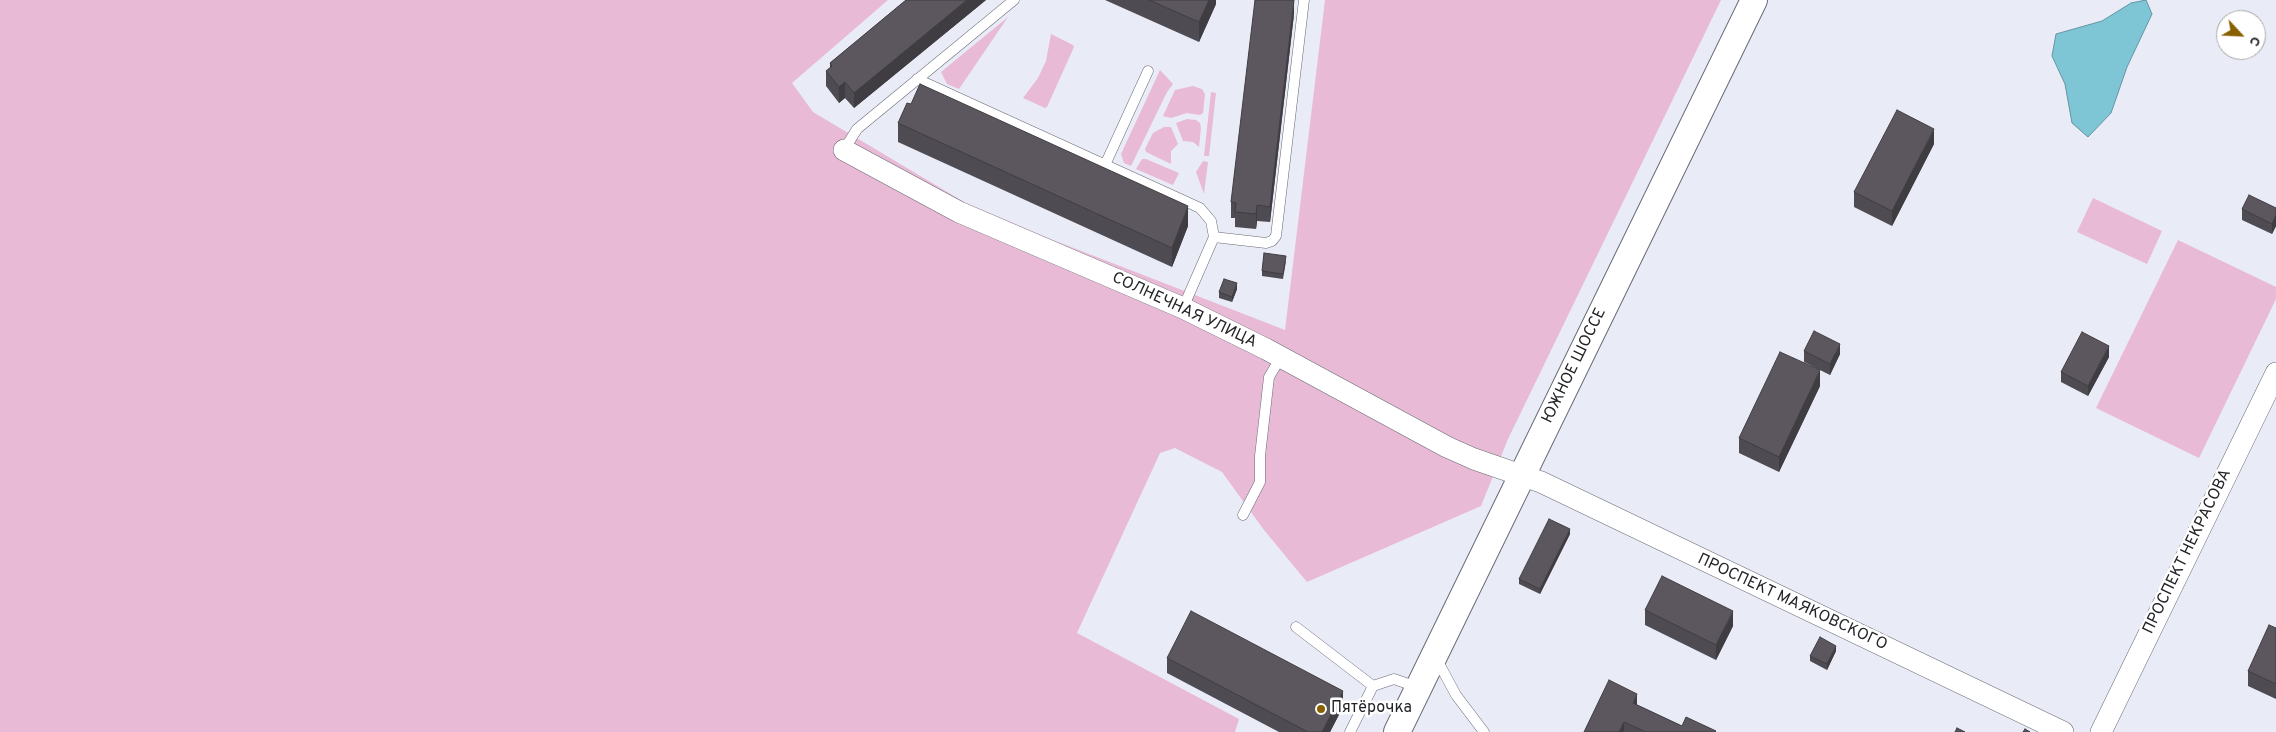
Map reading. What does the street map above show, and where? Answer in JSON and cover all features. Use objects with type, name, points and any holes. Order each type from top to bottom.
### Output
[{"type":"street","name":"ЮЖНОЕ ШОССЕ","points":[[1397,732],[1754,0]]},
{"type":"street","name":"СОЛНЕЧНАЯ УЛИЦА","points":[[844,150],[959,212],[1183,308],[1281,357],[1447,447],[1474,459],[1522,474]]},
{"type":"street","name":"ПРОСПЕКТ НЕКРАСОВА","points":[[2101,732],[2276,373]]},
{"type":"street","name":"ПРОСПЕКТ МАЯКОВСКОГО","points":[[1522,474],[2063,732]]},
{"type":"lane","points":[[844,150],[856,129],[1014,0]]},
{"type":"lane","points":[[1214,237],[1266,243],[1272,242],[1276,236],[1304,0]]},
{"type":"lane","points":[[1105,165],[1148,71]]},
{"type":"lane","points":[[918,79],[1200,208],[1211,221],[1214,237],[1183,308]]},
{"type":"lane","points":[[1243,515],[1260,482],[1260,456],[1269,377],[1281,357]]},
{"type":"lane","points":[[1296,627],[1373,686]]},
{"type":"lane","points":[[1434,655],[1456,695],[1484,732]]},
{"type":"lane","points":[[1350,732],[1373,686],[1394,679],[1418,688]]},
{"type":"shaded area","points":[[0,0],[888,0],[792,83],[813,112],[964,202],[1053,240],[1285,330],[1325,0],[1721,0],[1508,439],[1481,506],[1307,582],[1264,530],[1222,472],[1175,448],[1160,453],[1077,633],[1239,719],[1235,732],[0,732]]},
{"type":"shaded area","points":[[1008,17],[959,89],[947,84],[941,72]]},
{"type":"shaded area","points":[[1051,34],[1074,47],[1045,108],[1023,98],[1038,78],[1046,61]]},
{"type":"shaded area","points":[[1160,70],[1173,84],[1167,92],[1131,166],[1124,163],[1121,154]]},
{"type":"shaded area","points":[[1193,86],[1202,89],[1205,94],[1203,113],[1200,115],[1187,113],[1171,118],[1163,116],[1175,90]]},
{"type":"shaded area","points":[[1211,92],[1216,93],[1209,156],[1204,156]]},
{"type":"shaded area","points":[[1187,119],[1196,120],[1200,123],[1199,147],[1193,142],[1183,141],[1176,123]]},
{"type":"shaded area","points":[[1164,127],[1171,127],[1178,144],[1171,151],[1171,164],[1146,152],[1145,149],[1153,133]]},
{"type":"shaded area","points":[[1142,159],[1179,173],[1173,185],[1136,169]]},
{"type":"shaded area","points":[[1203,161],[1208,162],[1204,194],[1196,172]]},
{"type":"shaded area","points":[[2093,198],[2162,231],[2147,264],[2077,232]]},
{"type":"shaded area","points":[[2178,240],[2276,287],[2276,299],[2199,458],[2096,408]]},
{"type":"water","points":[[2146,0],[2152,14],[2127,67],[2111,113],[2088,137],[2072,123],[2065,84],[2052,56],[2056,34],[2102,21],[2131,3]]},
{"type":"building","points":[[906,0],[967,0],[854,93],[845,82],[839,87],[826,71],[832,66],[830,63]]},
{"type":"building","points":[[1149,0],[1209,0],[1199,22]]},
{"type":"building","points":[[1255,0],[1294,0],[1270,207],[1257,205],[1256,214],[1235,212],[1236,203],[1231,202]]},
{"type":"building","points":[[920,84],[1188,206],[1172,248],[898,123],[907,103],[911,104]]},
{"type":"building","points":[[1897,110],[1934,129],[1892,211],[1854,192]]},
{"type":"building","points":[[2249,195],[2276,208],[2276,215],[2272,224],[2242,209]]},
{"type":"building","points":[[1264,253],[1286,256],[1283,274],[1262,271]]},
{"type":"building","points":[[1224,279],[1237,283],[1232,297],[1219,292]]},
{"type":"building","points":[[1814,331],[1840,344],[1830,364],[1804,351]]},
{"type":"building","points":[[2082,332],[2109,346],[2088,386],[2061,372]]},
{"type":"building","points":[[1780,352],[1820,370],[1779,457],[1739,438]]},
{"type":"building","points":[[1549,519],[1570,529],[1540,589],[1519,579]]},
{"type":"building","points":[[1662,576],[1733,611],[1716,645],[1645,610]]},
{"type":"building","points":[[1191,611],[1343,691],[1322,732],[1308,732],[1167,658]]},
{"type":"building","points":[[2269,625],[2276,628],[2276,684],[2248,671]]},
{"type":"building","points":[[1820,637],[1836,646],[1827,664],[1810,656]]},
{"type":"building","points":[[1609,680],[1637,694],[1633,703],[1682,726],[1686,717],[1716,731],[1646,732],[1624,722],[1619,732],[1584,732]]},
{"type":"building","points":[[1957,728],[1965,732],[1955,732]]},
{"type":"place","name":"Пятёрочка","points":[[1321,709]]}]
